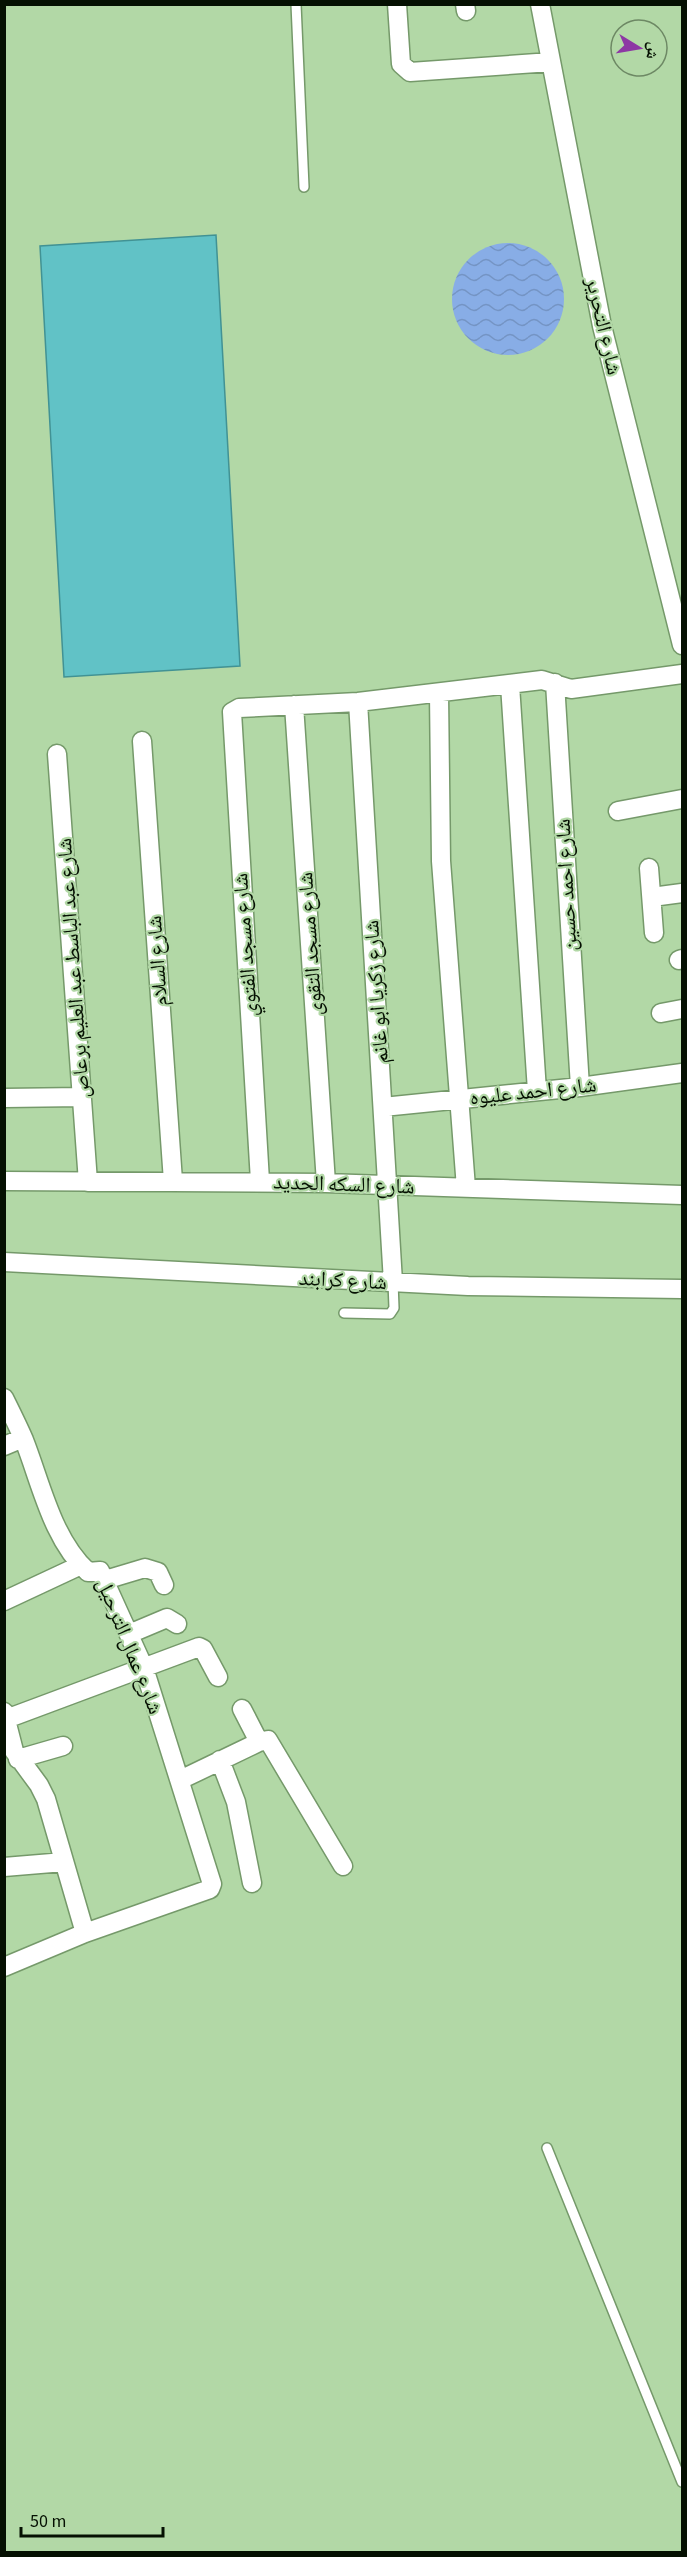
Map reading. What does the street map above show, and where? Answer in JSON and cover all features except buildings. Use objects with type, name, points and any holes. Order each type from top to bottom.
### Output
[{"type":"street","points":[[396,4],[401,64],[410,72],[551,62]]},
{"type":"street","name":"شارع التحرير","points":[[540,4],[602,326],[682,645]]},
{"type":"street","points":[[294,705],[358,702],[439,694],[542,680],[571,689],[682,674]]},
{"type":"street","name":"شارع احمد حسين","points":[[555,683],[580,1087]]},
{"type":"street","points":[[510,685],[537,1091]]},
{"type":"street","points":[[439,694],[441,861],[466,1188]]},
{"type":"street","name":"شارع زكريا ابو غانم","points":[[358,702],[393,1282]]},
{"type":"street","name":"شارع مسجد الفتوي","points":[[260,1181],[230,717],[235,709],[294,705]]},
{"type":"street","name":"شارع مسجد التقوى","points":[[294,705],[326,1183]]},
{"type":"street","name":"شارع السلام","points":[[142,741],[173,1181]]},
{"type":"street","name":"شارع عبد الباسط عبد العليم برعاص","points":[[57,754],[88,1182]]},
{"type":"street","points":[[618,811],[682,799]]},
{"type":"street","points":[[649,868],[654,933]]},
{"type":"street","points":[[652,897],[682,893]]},
{"type":"street","points":[[661,1013],[682,1009]]},
{"type":"street","name":"شارع احمد عليوه","points":[[383,1107],[580,1087],[682,1073]]},
{"type":"street","points":[[4,1098],[82,1097]]},
{"type":"street","name":"شارع السكه الحديد","points":[[4,1182],[260,1181],[682,1195]]},
{"type":"street","name":"شارع كرابند","points":[[4,1262],[468,1286],[682,1289]]},
{"type":"street","name":"شارع عمال الترحيل","points":[[4,1398],[23,1438],[53,1521],[88,1572],[100,1571],[144,1668],[212,1884],[210,1889],[85,1933]]},
{"type":"street","points":[[4,1446],[23,1438]]},
{"type":"street","points":[[4,1601],[81,1564]]},
{"type":"street","points":[[105,1580],[145,1568],[158,1572],[164,1585]]},
{"type":"street","points":[[129,1634],[166,1618],[177,1624]]},
{"type":"street","points":[[4,1967],[85,1933],[44,1792],[18,1759],[5,1715],[201,1647],[218,1677]]},
{"type":"street","points":[[242,1709],[259,1742]]},
{"type":"street","points":[[180,1780],[259,1742],[265,1740],[271,1742],[343,1866]]},
{"type":"street","points":[[18,1759],[63,1746]]},
{"type":"street","points":[[220,1760],[236,1802],[252,1883]]},
{"type":"street","points":[[4,1867],[64,1862]]},
{"type":"lane","points":[[296,4],[304,187]]},
{"type":"lane","points":[[344,1313],[390,1314],[394,1308],[393,1282]]},
{"type":"lane","points":[[547,2148],[682,2482]]},
{"type":"water","points":[[508,243],[529,247],[548,259],[560,278],[564,299],[560,320],[548,339],[529,351],[508,355],[487,351],[468,339],[456,320],[452,299],[456,278],[468,259],[487,247]]}]
